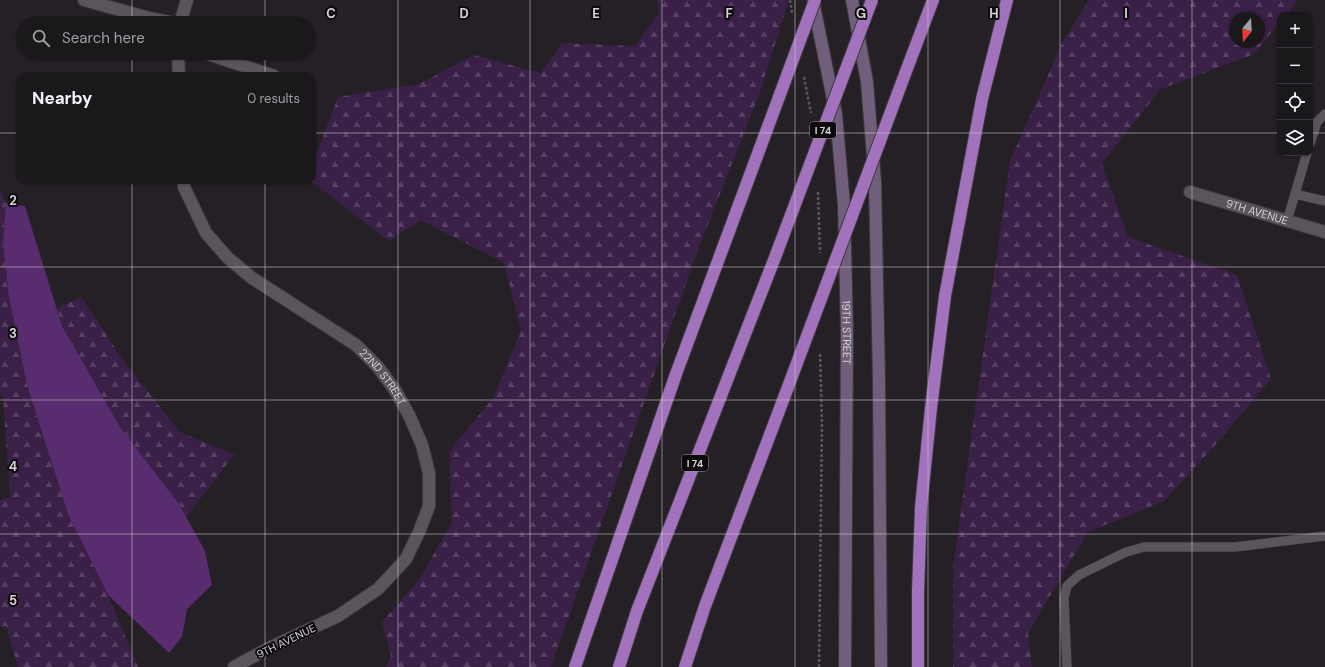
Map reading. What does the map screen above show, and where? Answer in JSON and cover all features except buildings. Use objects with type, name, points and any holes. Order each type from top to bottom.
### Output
[{"type":"highway","points":[[574,667],[676,374],[780,97],[814,0]]},
{"type":"highway","name":"I 74","points":[[619,667],[637,612],[774,260],[872,0]]},
{"type":"highway","points":[[685,667],[705,606],[933,0]]},
{"type":"highway","points":[[918,667],[918,592],[921,507],[931,408],[944,304],[982,99],[1007,0]]},
{"type":"main road","name":"19TH STREET","points":[[814,0],[836,114],[844,205],[847,333],[845,667]]},
{"type":"main road","points":[[852,0],[867,82],[875,182],[879,380],[881,667]]},
{"type":"street","points":[[84,0],[143,16]]},
{"type":"street","points":[[182,16],[187,0]]},
{"type":"street","points":[[178,60],[179,72]]},
{"type":"street","points":[[226,60],[262,72]]},
{"type":"street","name":"22ND STREET","points":[[184,184],[184,187],[206,233],[228,258],[252,278],[356,345],[378,367],[395,390],[409,415],[422,445],[429,473],[429,506],[406,559],[378,589],[338,616]]},
{"type":"street","name":"9TH AVENUE","points":[[1190,192],[1325,232]]},
{"type":"street","name":"9TH AVENUE","points":[[234,667],[269,648],[338,616]]},
{"type":"lane","points":[[1313,133],[1316,122],[1325,114]]},
{"type":"lane","points":[[1287,221],[1306,156]]},
{"type":"lane","points":[[1295,194],[1325,201]]},
{"type":"lane","points":[[1067,667],[1064,598],[1067,586],[1080,575],[1126,552],[1144,547],[1235,547],[1325,536]]},
{"type":"green space","points":[[657,0],[789,0],[760,92],[696,255],[551,667],[386,667],[391,656],[382,622],[419,580],[452,522],[449,451],[494,397],[521,330],[504,263],[421,220],[389,241],[315,184],[316,155],[338,97],[419,84],[474,55],[541,73],[562,43],[635,46],[659,13]]},
{"type":"green space","points":[[1089,0],[1298,0],[1288,12],[1277,12],[1277,26],[1265,40],[1265,12],[1229,12],[1229,48],[1259,48],[1254,54],[1161,89],[1102,163],[1128,237],[1237,275],[1271,379],[1217,443],[1164,501],[1088,532],[1028,633],[1032,667],[953,667],[953,567],[1010,161],[1062,43]]},
{"type":"green space","points":[[0,190],[6,203],[3,244],[9,297],[27,385],[68,514],[108,595],[138,667],[18,667],[6,626],[0,627],[0,500],[10,497],[3,397],[0,391]]},
{"type":"green space","points":[[81,297],[123,360],[180,432],[234,455],[186,517],[179,504],[120,427],[62,326],[57,308]]},
{"type":"shaded area","points":[[6,203],[25,206],[62,326],[120,427],[179,504],[205,551],[212,585],[187,609],[182,637],[169,653],[108,595],[68,514],[27,385],[9,297],[3,244]]}]
